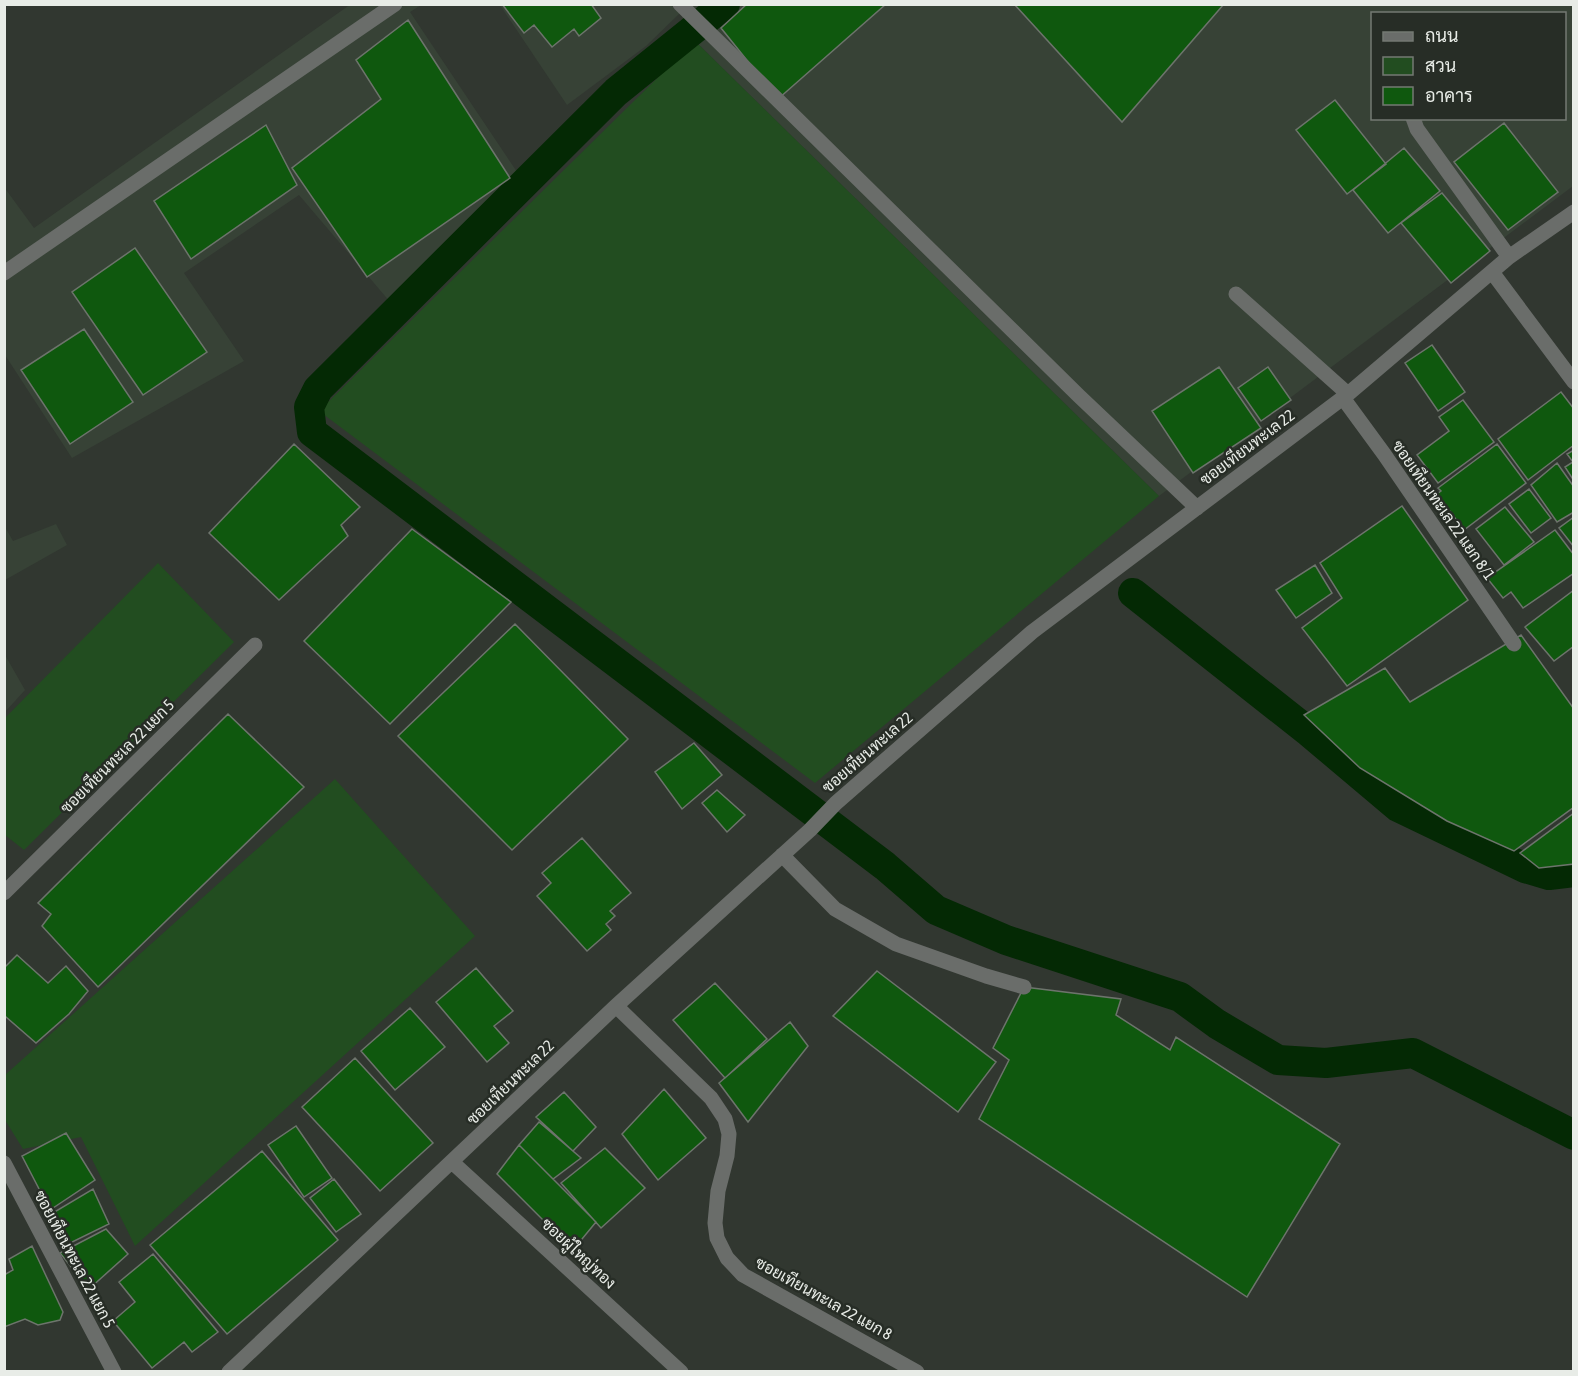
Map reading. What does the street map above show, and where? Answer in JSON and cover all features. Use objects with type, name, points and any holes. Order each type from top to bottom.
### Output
[{"type":"street","points":[[4,273],[395,4]]},
{"type":"street","points":[[685,9],[1078,396],[1197,507]]},
{"type":"street","points":[[1414,120],[1417,129],[1460,191],[1509,257]]},
{"type":"street","name":"ซอยเทียนทะเล 22","points":[[229,1371],[616,1006],[810,830],[836,803],[1032,632],[1345,396],[1509,257],[1574,212]]},
{"type":"street","points":[[1492,272],[1574,382]]},
{"type":"street","name":"ซอยเทียนทะเล 22 แยก 8/1","points":[[1236,294],[1345,396],[1514,644]]},
{"type":"street","name":"ซอยเทียนทะเล 22 แยก 5","points":[[4,893],[255,645]]},
{"type":"street","points":[[782,855],[835,909],[896,944],[1024,987]]},
{"type":"street","name":"ซอยเทียนทะเล 22 แยก 8","points":[[616,1006],[711,1098],[725,1119],[729,1134],[727,1156],[718,1191],[715,1223],[717,1238],[727,1258],[743,1275],[917,1371]]},
{"type":"street","name":"ซอยผู้ใหญ่ทอง","points":[[452,1162],[681,1371]]},
{"type":"street","name":"ซอยเทียนทะเล 22 แยก 5","points":[[4,1163],[114,1371]]},
{"type":"shaded area","points":[[351,4],[421,5],[410,12],[519,175],[391,303],[299,195],[184,273],[244,361],[72,458],[5,355],[4,187],[34,228]]},
{"type":"shaded area","points":[[500,5],[1573,5],[1573,186],[1159,496],[695,41],[680,13],[646,46],[567,105]]},
{"type":"shaded area","points":[[56,524],[67,545],[5,580],[5,527],[13,541]]},
{"type":"shaded area","points":[[5,655],[25,690],[4,712]]},
{"type":"green space","points":[[695,41],[1159,496],[815,783],[319,411]]},
{"type":"green space","points":[[158,563],[234,642],[24,850],[5,835],[5,718]]},
{"type":"green space","points":[[335,779],[475,936],[135,1246],[81,1137],[23,1149],[5,1120],[5,1075]]},
{"type":"building","points":[[502,4],[591,4],[601,18],[579,36],[574,29],[552,47],[534,25],[524,33]]},
{"type":"building","points":[[747,4],[886,4],[778,99],[721,28]]},
{"type":"building","points":[[1014,4],[1224,4],[1122,122]]},
{"type":"building","points":[[408,20],[510,178],[367,277],[292,168],[381,99],[356,60]]},
{"type":"building","points":[[1335,100],[1386,164],[1347,194],[1296,130]]},
{"type":"building","points":[[1504,123],[1558,192],[1508,230],[1454,162]]},
{"type":"building","points":[[266,125],[297,185],[191,259],[154,201]]},
{"type":"building","points":[[1404,148],[1440,191],[1388,233],[1353,190]]},
{"type":"building","points":[[1442,193],[1490,251],[1451,283],[1401,223]]},
{"type":"building","points":[[135,248],[207,352],[143,395],[72,292]]},
{"type":"building","points":[[84,329],[133,402],[70,444],[21,370]]},
{"type":"building","points":[[1432,345],[1465,392],[1438,411],[1405,363]]},
{"type":"building","points":[[1219,367],[1261,428],[1193,473],[1152,411]]},
{"type":"building","points":[[1268,367],[1291,400],[1261,421],[1238,388]]},
{"type":"building","points":[[1561,392],[1574,409],[1574,445],[1528,480],[1498,439]]},
{"type":"building","points":[[1463,400],[1494,442],[1438,483],[1417,455],[1449,431],[1439,417]]},
{"type":"building","points":[[294,444],[360,507],[341,525],[348,536],[279,600],[209,533]]},
{"type":"building","points":[[1497,444],[1526,483],[1464,530],[1437,494],[1441,491],[1438,488]]},
{"type":"building","points":[[1574,450],[1574,481],[1565,467],[1573,462],[1567,454]]},
{"type":"building","points":[[1557,463],[1574,487],[1574,512],[1557,522],[1531,485]]},
{"type":"building","points":[[1529,489],[1551,518],[1531,533],[1509,504]]},
{"type":"building","points":[[1402,506],[1468,600],[1347,686],[1302,628],[1342,598],[1320,563]]},
{"type":"building","points":[[1505,507],[1534,542],[1504,565],[1476,529]]},
{"type":"building","points":[[1574,517],[1574,547],[1559,528]]},
{"type":"building","points":[[412,529],[511,602],[390,724],[304,641]]},
{"type":"building","points":[[1555,530],[1574,555],[1574,573],[1523,608],[1511,592],[1503,598],[1487,578]]},
{"type":"building","points":[[1315,565],[1332,593],[1296,618],[1276,590]]},
{"type":"building","points":[[1574,590],[1574,646],[1554,661],[1525,627]]},
{"type":"building","points":[[515,624],[628,739],[512,850],[398,736]]},
{"type":"building","points":[[1521,635],[1574,709],[1574,807],[1514,851],[1447,821],[1360,768],[1304,715],[1385,668],[1410,702]]},
{"type":"building","points":[[228,714],[304,787],[98,987],[42,926],[51,914],[38,903]]},
{"type":"building","points":[[694,743],[722,775],[682,809],[655,772]]},
{"type":"building","points":[[717,790],[745,815],[727,832],[702,803]]},
{"type":"building","points":[[1574,813],[1574,864],[1539,868],[1520,853]]},
{"type":"building","points":[[582,838],[631,893],[610,911],[615,916],[606,924],[611,930],[587,951],[537,896],[551,883],[542,873]]},
{"type":"building","points":[[17,955],[48,983],[66,966],[88,991],[69,1014],[36,1043],[6,1017],[4,1019],[4,968]]},
{"type":"building","points":[[476,968],[513,1011],[494,1026],[509,1043],[487,1062],[436,1002]]},
{"type":"building","points":[[877,971],[996,1062],[958,1112],[833,1016]]},
{"type":"building","points":[[715,983],[767,1039],[725,1078],[673,1020]]},
{"type":"building","points":[[1024,987],[1121,999],[1116,1015],[1170,1050],[1176,1037],[1340,1144],[1247,1297],[979,1119],[1009,1060],[993,1048]]},
{"type":"building","points":[[410,1008],[445,1047],[395,1090],[361,1051]]},
{"type":"building","points":[[790,1022],[808,1046],[748,1122],[719,1083]]},
{"type":"building","points":[[355,1058],[433,1143],[380,1191],[302,1107]]},
{"type":"building","points":[[664,1089],[706,1138],[658,1180],[622,1134]]},
{"type":"building","points":[[564,1092],[596,1127],[573,1151],[536,1117]]},
{"type":"building","points":[[539,1122],[581,1158],[553,1179],[519,1145]]},
{"type":"building","points":[[296,1126],[332,1178],[304,1197],[268,1145]]},
{"type":"building","points":[[66,1133],[95,1180],[50,1210],[22,1156]]},
{"type":"building","points":[[519,1145],[596,1222],[573,1250],[497,1174]]},
{"type":"building","points":[[605,1148],[645,1188],[601,1228],[561,1183]]},
{"type":"building","points":[[262,1151],[338,1240],[227,1334],[150,1245]]},
{"type":"building","points":[[334,1179],[361,1214],[336,1232],[310,1198]]},
{"type":"building","points":[[93,1189],[109,1224],[62,1247],[46,1217]]},
{"type":"building","points":[[106,1229],[128,1254],[89,1289],[60,1253]]},
{"type":"building","points":[[32,1246],[63,1312],[60,1320],[38,1325],[25,1319],[4,1327],[4,1275],[13,1270],[9,1259]]},
{"type":"building","points":[[153,1254],[218,1332],[192,1352],[184,1342],[152,1368],[113,1321],[135,1302],[119,1282]]},
{"type":"waterway","points":[[725,4],[616,92],[318,389],[309,407],[312,432],[885,866],[936,910],[1006,940],[1180,997],[1217,1024],[1278,1060],[1326,1063],[1413,1053],[1574,1135]]},
{"type":"waterway","points":[[1133,593],[1309,732],[1398,807],[1525,868],[1549,875],[1574,872]]}]
